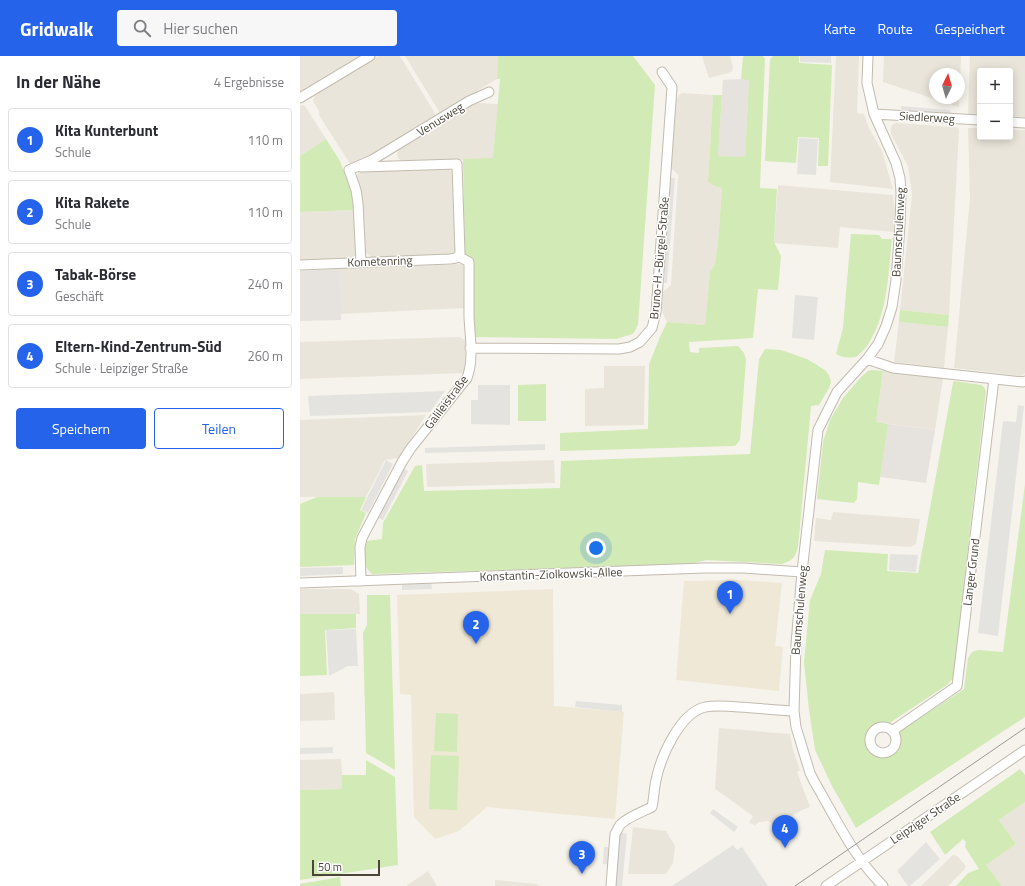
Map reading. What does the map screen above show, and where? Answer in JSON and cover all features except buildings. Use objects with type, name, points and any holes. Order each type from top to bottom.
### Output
[{"type":"street","points":[[300,98],[370,56]]},
{"type":"street","name":"Baumschulenweg","points":[[868,56],[867,82],[874,114],[896,163],[900,178],[900,225],[896,280],[892,307],[878,344],[867,359],[837,392],[818,430],[802,572],[796,644],[794,711],[796,727],[810,773],[861,862],[882,886]]},
{"type":"street","name":"Bruno-H.-Bürgel-Straße","points":[[470,348],[630,348],[640,342],[652,328],[656,312],[672,87],[662,72]]},
{"type":"street","name":"Venusweg","points":[[357,167],[393,148],[469,101],[489,92]]},
{"type":"street","name":"Siedlerweg","points":[[874,114],[977,120]]},
{"type":"street","points":[[1013,122],[1025,123]]},
{"type":"street","points":[[393,148],[398,166]]},
{"type":"street","points":[[361,262],[358,203],[356,190],[349,170],[357,167],[457,164],[460,252],[458,256]]},
{"type":"street","name":"Galileistraße","points":[[361,581],[360,547],[362,538],[402,462],[411,448],[466,378],[469,372],[471,361],[469,262],[458,256]]},
{"type":"street","name":"Kometenring","points":[[300,265],[450,259],[458,256]]},
{"type":"street","points":[[867,359],[893,368],[994,380],[1025,381]]},
{"type":"street","name":"Langer Grund","points":[[892,731],[957,686],[994,380]]},
{"type":"street","name":"Konstantin-Ziolkowski-Allee","points":[[300,583],[704,568],[743,568],[802,572]]},
{"type":"street","points":[[611,886],[615,834],[618,827],[621,823],[652,807],[656,780],[662,760],[676,733],[684,721],[694,711],[706,707],[725,706],[794,711]]},
{"type":"street","name":"Leipziger Straße","points":[[826,886],[1024,752]]},
{"type":"shaded area","points":[[300,56],[363,56],[300,95]]},
{"type":"shaded area","points":[[378,56],[400,56],[436,115],[359,163],[350,164],[319,115],[319,111],[313,101],[315,95]]},
{"type":"shaded area","points":[[405,56],[498,56],[497,79],[440,113]]},
{"type":"shaded area","points":[[702,56],[730,56],[733,66],[732,72],[709,78]]},
{"type":"shaded area","points":[[800,56],[831,56],[831,63],[800,62]]},
{"type":"shaded area","points":[[836,56],[859,56],[857,113],[864,114],[869,128],[882,151],[893,189],[830,182]]},
{"type":"shaded area","points":[[884,56],[961,56],[961,68],[929,68],[929,97],[883,82]]},
{"type":"shaded area","points":[[970,56],[1025,56],[1025,117],[1013,116],[1013,68],[977,68],[977,114],[968,114]]},
{"type":"shaded area","points":[[749,79],[745,157],[718,156],[723,80]]},
{"type":"shaded area","points":[[682,93],[713,95],[708,181],[717,187],[722,188],[718,242],[715,264],[710,272],[705,325],[667,322],[661,309],[662,293],[671,285],[678,175],[671,168],[676,100]]},
{"type":"shaded area","points":[[480,103],[498,104],[493,159],[402,161],[398,158],[397,155],[400,148],[469,105]]},
{"type":"shaded area","points":[[950,104],[959,104],[959,107]]},
{"type":"shaded area","points":[[300,106],[305,106],[326,139],[300,156]]},
{"type":"shaded area","points":[[901,106],[950,110],[950,115],[901,111]]},
{"type":"shaded area","points":[[895,123],[955,127],[959,130],[949,315],[900,310],[912,195],[908,166],[891,134],[892,125]]},
{"type":"shaded area","points":[[968,128],[977,128],[977,140],[1013,140],[1013,130],[1025,130],[1025,373],[1021,376],[954,368],[970,198]]},
{"type":"shaded area","points":[[799,138],[818,139],[816,175],[797,174]]},
{"type":"shaded area","points":[[448,169],[454,174],[456,248],[454,252],[448,255],[371,257],[365,252],[363,207],[361,194],[356,180],[358,173],[361,171]]},
{"type":"shaded area","points":[[668,178],[675,178],[667,283],[661,283]]},
{"type":"shaded area","points":[[778,185],[893,195],[895,211],[894,232],[840,227],[838,248],[774,243]]},
{"type":"shaded area","points":[[356,210],[357,253],[353,258],[300,260],[300,212]]},
{"type":"shaded area","points":[[463,264],[464,308],[340,314],[339,269]]},
{"type":"shaded area","points":[[339,269],[341,320],[300,321],[300,271]]},
{"type":"shaded area","points":[[795,295],[818,297],[814,340],[792,338]]},
{"type":"shaded area","points":[[899,322],[948,327],[944,368],[894,362]]},
{"type":"shaded area","points":[[459,337],[465,340],[466,366],[464,373],[300,379],[300,342]]},
{"type":"shaded area","points":[[604,366],[645,366],[644,425],[585,426],[585,389],[604,388]]},
{"type":"shaded area","points":[[883,371],[943,378],[935,430],[876,422]]},
{"type":"shaded area","points":[[478,385],[510,385],[510,425],[471,424],[471,400],[478,400]]},
{"type":"shaded area","points":[[445,391],[430,412],[310,416],[308,396]]},
{"type":"shaded area","points":[[1018,405],[1024,406],[998,636],[978,633],[1003,421],[1016,422]]},
{"type":"shaded area","points":[[426,415],[399,458],[385,460],[366,497],[300,497],[300,420]]},
{"type":"shaded area","points":[[888,424],[935,430],[926,483],[880,477]]},
{"type":"shaded area","points":[[545,444],[545,450],[425,453],[425,448]]},
{"type":"shaded area","points":[[386,460],[393,464],[368,513],[361,510]]},
{"type":"shaded area","points":[[554,460],[555,483],[427,487],[426,464]]},
{"type":"shaded area","points":[[401,467],[408,471],[383,520],[376,517]]},
{"type":"shaded area","points":[[833,512],[920,519],[916,544],[911,547],[814,541],[816,518],[831,520]]},
{"type":"shaded area","points":[[890,554],[918,555],[916,572],[889,570]]},
{"type":"shaded area","points":[[343,567],[343,574],[300,576],[300,568]]},
{"type":"shaded area","points":[[740,580],[782,583],[775,646],[783,647],[779,691],[676,680],[684,581]]},
{"type":"shaded area","points":[[431,581],[432,589],[402,590],[402,583]]},
{"type":"shaded area","points":[[300,589],[351,589],[359,594],[360,614],[300,614]]},
{"type":"shaded area","points":[[553,589],[554,706],[624,712],[615,819],[487,807],[459,831],[435,839],[414,817],[411,695],[400,694],[397,595]]},
{"type":"shaded area","points":[[356,629],[358,666],[348,666],[329,676],[326,630]]},
{"type":"shaded area","points":[[334,692],[335,720],[300,721],[300,694]]},
{"type":"shaded area","points":[[576,701],[622,705],[622,712],[575,707]]},
{"type":"shaded area","points":[[719,728],[790,734],[793,750],[800,770],[797,772],[810,807],[775,826],[768,821],[759,822],[755,825],[749,823],[753,816],[715,789]]},
{"type":"shaded area","points":[[333,747],[333,753],[300,754],[300,748]]},
{"type":"shaded area","points":[[341,759],[343,789],[300,790],[300,760]]},
{"type":"shaded area","points":[[1025,802],[1025,886],[1002,886],[986,865],[1016,844],[999,820]]},
{"type":"shaded area","points":[[713,809],[738,827],[734,832],[710,813]]},
{"type":"shaded area","points":[[633,827],[666,831],[675,846],[673,863],[666,874],[628,874]]},
{"type":"shaded area","points":[[618,832],[627,834],[622,886],[610,886],[611,865],[603,864],[604,847],[616,847]]},
{"type":"shaded area","points":[[926,842],[940,859],[910,886],[908,886],[897,871]]},
{"type":"shaded area","points":[[733,845],[737,850],[742,847],[768,886],[672,886]]},
{"type":"shaded area","points":[[953,855],[957,856],[966,866],[948,886],[921,886]]},
{"type":"shaded area","points":[[428,871],[437,886],[406,886]]},
{"type":"shaded area","points":[[495,880],[537,884],[540,886],[495,886]]},
{"type":"green space","points":[[498,56],[633,56],[655,85],[638,325],[633,334],[616,339],[474,337],[473,259],[465,254],[463,159],[493,158],[500,79],[497,79]]},
{"type":"green space","points":[[744,56],[763,56],[765,59],[760,188],[777,189],[774,242],[781,256],[778,290],[758,289],[753,338],[689,342],[690,352],[699,353],[699,348],[738,346],[744,353],[746,360],[740,440],[735,446],[560,451],[560,433],[648,429],[649,364],[667,322],[705,325],[710,272],[715,264],[718,242],[722,188],[708,182],[713,95],[722,95],[718,156],[745,157],[749,80],[741,79]]},
{"type":"green space","points":[[773,56],[799,56],[799,63],[832,65],[828,166],[818,166],[819,138],[798,137],[796,163],[765,161],[770,60]]},
{"type":"green space","points":[[326,139],[340,161],[356,210],[300,212],[300,156]]},
{"type":"green space","points":[[851,234],[879,235],[882,239],[892,239],[884,305],[876,329],[866,348],[856,357],[848,358],[836,354],[843,328]]},
{"type":"green space","points":[[900,310],[949,315],[948,327],[899,322]]},
{"type":"green space","points":[[765,349],[781,350],[807,359],[825,370],[829,375],[831,382],[819,405],[811,406],[798,547],[795,556],[789,561],[782,564],[706,560],[691,564],[372,574],[364,564],[364,544],[367,541],[382,539],[383,523],[415,466],[422,465],[424,491],[560,488],[561,461],[750,454],[759,359]]},
{"type":"green space","points":[[868,371],[883,371],[876,422],[888,424],[879,485],[858,482],[857,499],[854,503],[817,499],[823,442],[830,420],[843,398],[861,377]]},
{"type":"green space","points":[[954,381],[981,385],[986,391],[953,678],[947,685],[888,724],[878,726],[870,732],[868,743],[871,750],[881,755],[891,754],[898,747],[900,731],[964,689],[968,658],[972,652],[978,650],[1003,652],[1025,484],[1025,717],[856,828],[832,786],[815,750],[804,662],[810,600],[821,574],[825,550],[888,554],[887,571],[918,573]]},
{"type":"green space","points":[[546,384],[546,421],[518,421],[518,385]]},
{"type":"green space","points":[[317,497],[366,497],[360,510],[366,513],[355,539],[354,565],[300,567],[300,504]]},
{"type":"green space","points":[[367,595],[390,595],[395,770],[366,753],[363,633],[367,625]]},
{"type":"green space","points":[[300,614],[356,614],[356,628],[325,630],[327,675],[300,676]]},
{"type":"green space","points":[[436,713],[458,714],[457,752],[434,751]]},
{"type":"green space","points":[[431,755],[459,756],[457,810],[429,809]]},
{"type":"green space","points":[[366,760],[395,777],[398,865],[300,880],[300,790],[342,789],[342,775],[366,775]]},
{"type":"green space","points":[[1020,769],[1025,775],[1025,802],[999,820],[1016,844],[986,865],[1002,886],[956,886],[968,873],[979,869],[965,847],[966,842],[963,839],[945,855],[930,832]]},
{"type":"green space","points":[[340,877],[341,886],[300,886],[300,884]]},
{"type":"tram line","points":[[795,886],[1025,728]]},
{"type":"place","name":"Kita Kunterbunt","points":[[730,614]]},
{"type":"place","name":"Kita Rakete","points":[[476,644]]},
{"type":"place","name":"Eltern-Kind-Zentrum-Süd","points":[[785,848]]},
{"type":"place","name":"Tabak-Börse","points":[[582,874]]}]
